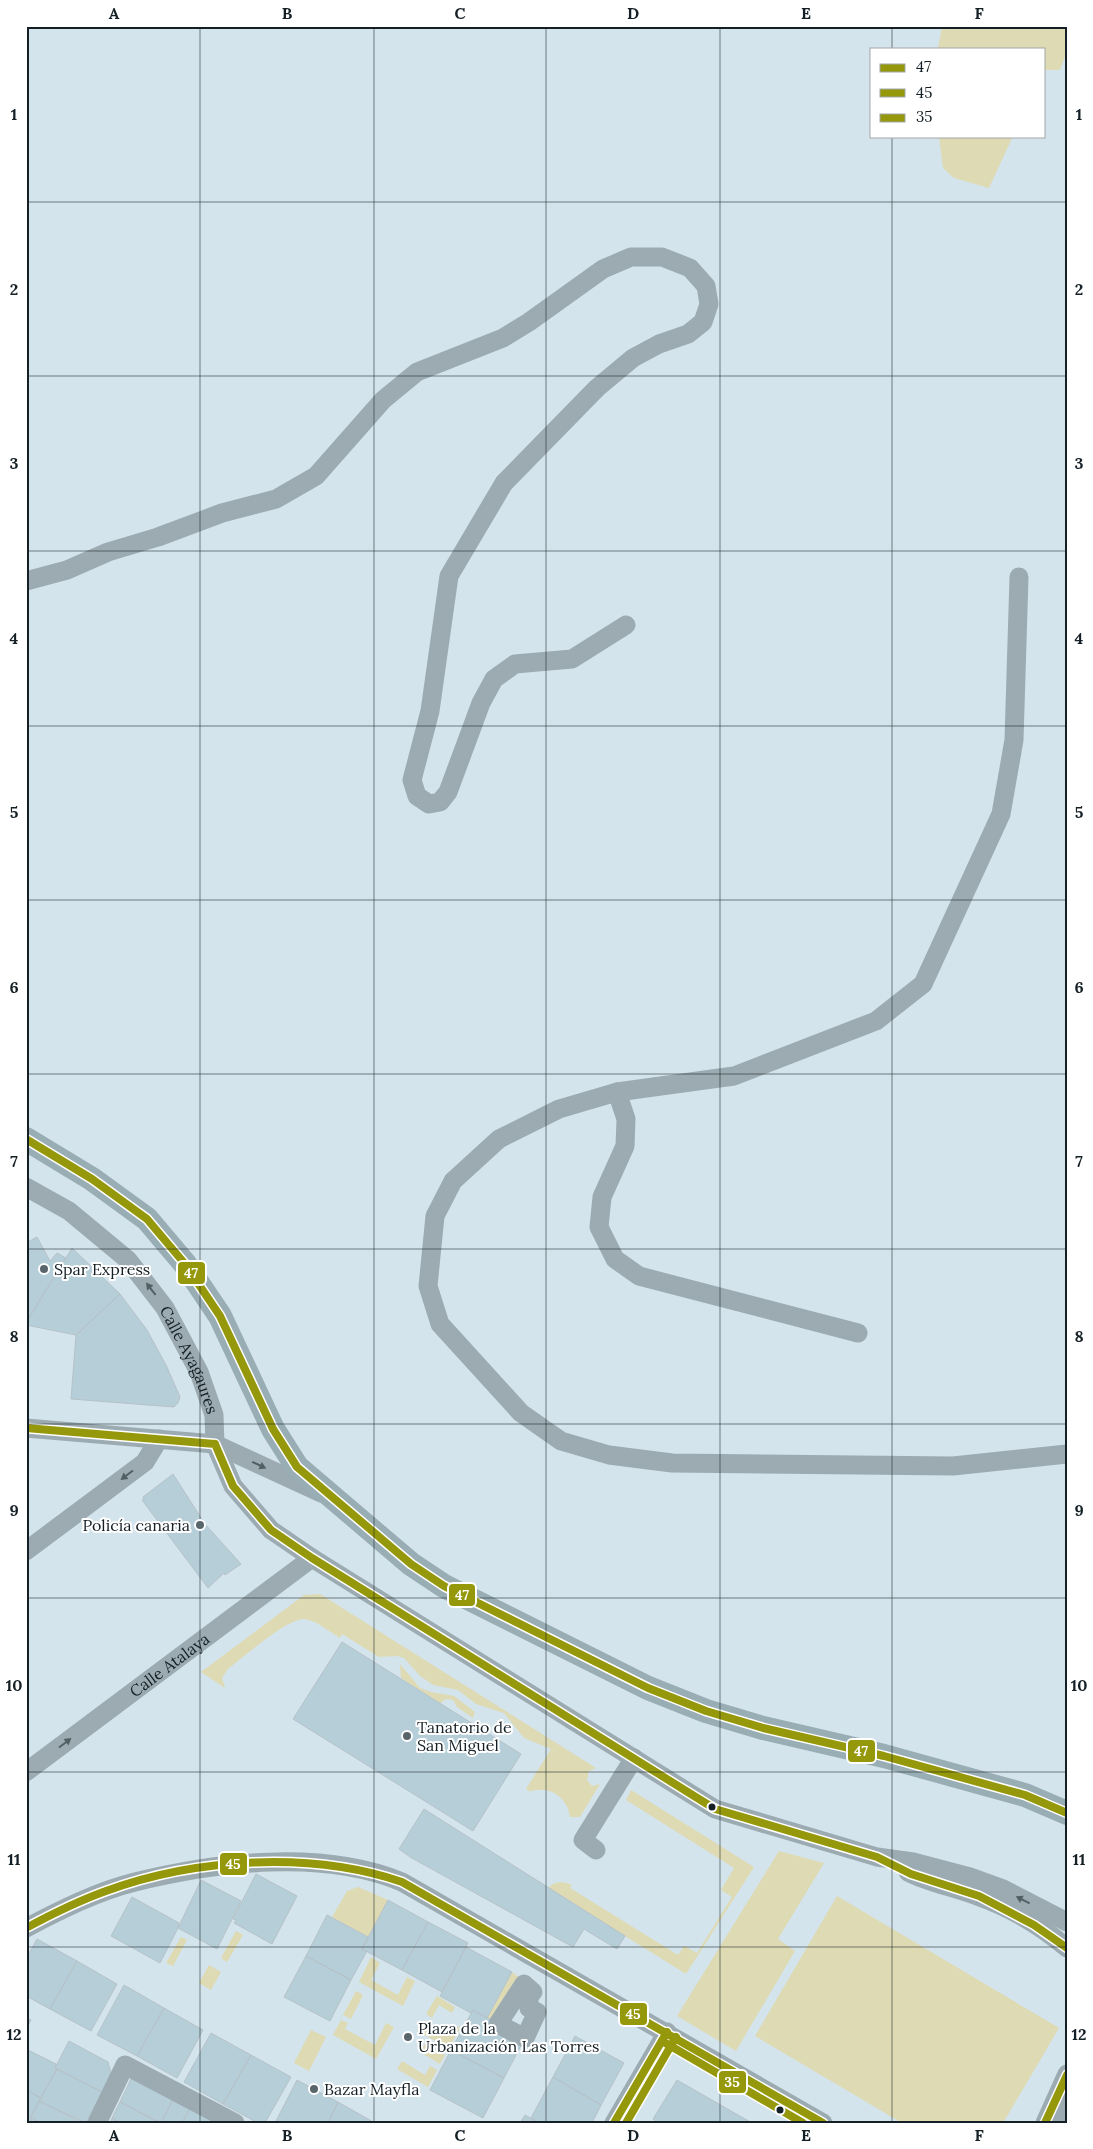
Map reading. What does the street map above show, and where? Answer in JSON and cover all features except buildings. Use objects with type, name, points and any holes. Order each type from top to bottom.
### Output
[{"type":"main road","points":[[26,1139],[92,1179],[147,1219],[185,1264],[220,1316],[285,1451],[297,1467],[411,1564],[444,1586],[648,1688],[706,1711],[763,1728],[884,1756],[1025,1795],[1067,1813]]},
{"type":"street","points":[[26,581],[66,570],[108,552],[158,538],[222,513],[276,499],[316,476],[383,400],[417,372],[503,338],[529,322],[603,269],[631,257],[662,257],[690,268],[706,286],[709,304],[703,322],[688,334],[660,344],[633,358],[597,388],[504,483],[449,576],[430,711],[412,780],[416,796],[429,804],[440,802],[448,792],[481,703],[494,679],[515,664],[572,659],[626,625]]},
{"type":"street","points":[[1019,577],[1014,740],[1001,814],[923,984],[876,1021],[734,1076],[617,1092],[559,1109],[500,1139],[453,1181],[435,1216],[428,1286],[440,1324],[521,1413],[561,1441],[609,1455],[672,1463],[953,1466],[1067,1454]]},
{"type":"street","points":[[617,1092],[626,1119],[625,1146],[602,1196],[599,1227],[615,1259],[639,1276],[858,1334]]},
{"type":"street","name":"Calle Ayagaures","points":[[26,1187],[69,1211],[128,1260],[165,1308],[199,1372],[214,1415],[215,1444],[233,1486],[271,1530],[312,1558],[716,1809],[877,1857]]},
{"type":"street","points":[[26,1428],[215,1444],[296,1483],[330,1496]]},
{"type":"street","points":[[26,1551],[145,1462],[159,1439]]},
{"type":"street","name":"Calle Atalaya","points":[[26,1772],[312,1558]]},
{"type":"street","points":[[203,1621],[212,1625],[222,1625]]},
{"type":"street","points":[[596,1850],[583,1840],[634,1758]]},
{"type":"street","points":[[877,1857],[913,1862],[970,1877],[1003,1890],[1067,1922]]},
{"type":"street","points":[[877,1857],[911,1874],[979,1896],[1034,1925],[1067,1948]]},
{"type":"street","points":[[26,1928],[85,1900],[134,1882],[213,1867],[273,1863],[338,1865],[380,1873],[402,1882],[823,2123]]},
{"type":"street","points":[[614,2123],[667,2032]]},
{"type":"street","points":[[97,2123],[125,2065],[233,2122]]},
{"type":"street","points":[[1044,2123],[1067,2074]]},
{"type":"street","points":[[1058,2123],[1067,2107]]},
{"type":"shaded area","points":[[942,26],[1067,26],[1067,51],[1060,70],[1046,70],[1046,48],[938,48]]},
{"type":"shaded area","points":[[939,138],[1012,138],[989,188],[954,178],[943,168]]},
{"type":"shaded area","points":[[320,1594],[596,1768],[589,1771],[587,1780],[592,1786],[600,1784],[580,1817],[570,1817],[563,1800],[554,1793],[526,1789],[551,1749],[524,1738],[504,1713],[476,1704],[458,1690],[433,1685],[420,1676],[404,1658],[397,1656],[379,1657],[342,1634],[340,1638],[310,1620],[297,1620],[288,1624],[228,1669],[222,1678],[225,1688],[201,1672],[304,1595]]},
{"type":"shaded area","points":[[400,1664],[420,1688],[454,1696],[475,1712],[473,1718],[457,1707],[453,1700],[446,1699],[440,1703],[401,1678]]},
{"type":"shaded area","points":[[631,1790],[754,1867],[686,1974],[548,1888],[559,1882],[572,1885],[570,1888],[678,1955],[684,1946],[697,1953],[732,1897],[721,1890],[734,1868],[626,1800]]},
{"type":"shaded area","points":[[779,1851],[824,1863],[778,1939],[795,1951],[736,2051],[677,2016]]},
{"type":"shaded area","points":[[358,1887],[388,1900],[368,1937],[332,1917],[347,1891]]},
{"type":"shaded area","points":[[837,1896],[1059,2028],[1003,2123],[902,2123],[755,2036]]},
{"type":"shaded area","points":[[236,1931],[243,1935],[227,1962],[221,1958]]},
{"type":"shaded area","points":[[181,1937],[187,1940],[173,1966],[166,1963]]},
{"type":"shaded area","points":[[371,1957],[380,1963],[371,1980],[398,1995],[407,1977],[415,1981],[403,2006],[359,1982]]},
{"type":"shaded area","points":[[209,1965],[221,1972],[211,1990],[199,1983]]},
{"type":"shaded area","points":[[512,1972],[519,1977],[498,2024],[487,2018]]},
{"type":"shaded area","points":[[356,1991],[363,1995],[351,2019],[343,2015]]},
{"type":"shaded area","points":[[437,1996],[455,2007],[452,2013],[439,2005],[432,2018],[426,2014]]},
{"type":"shaded area","points":[[341,2020],[348,2023],[345,2029],[375,2045],[386,2023],[394,2027],[376,2059],[333,2035]]},
{"type":"shaded area","points":[[421,2022],[446,2035],[453,2024],[460,2028],[449,2048],[417,2031]]},
{"type":"shaded area","points":[[311,2030],[326,2037],[309,2071],[294,2063]]},
{"type":"shaded area","points":[[425,2044],[445,2055],[440,2064],[420,2052]]},
{"type":"shaded area","points":[[402,2061],[425,2075],[430,2066],[437,2070],[428,2087],[397,2069]]},
{"type":"transit line","name":"47","points":[[26,1139],[92,1179],[147,1219],[185,1264],[220,1316],[273,1429],[297,1467],[411,1564],[444,1586],[648,1688],[706,1711],[763,1728],[884,1756],[1025,1795],[1067,1813]]},
{"type":"transit line","name":"47","points":[[26,1428],[215,1444]]},
{"type":"transit line","name":"47","points":[[215,1444],[233,1486],[271,1530],[312,1558],[715,1809],[877,1857],[911,1874],[979,1896],[1034,1925],[1067,1948]]},
{"type":"transit line","name":"45","points":[[26,1928],[65,1908],[106,1891],[177,1871],[215,1865],[292,1863],[330,1866],[367,1872],[402,1882],[823,2123]]},
{"type":"transit line","name":"45","points":[[614,2123],[667,2032]]},
{"type":"transit line","name":"35","points":[[626,2123],[676,2037]]},
{"type":"transit line","name":"35","points":[[662,2041],[803,2123]]},
{"type":"transit line","name":"47","points":[[1045,2123],[1067,2075]]},
{"type":"place","name":"Spar Express","points":[[44,1269]]},
{"type":"place","name":"Policía canaria","points":[[200,1525]]},
{"type":"place","name":"Tanatorio de San Miguel","points":[[407,1736]]},
{"type":"place","name":"Plaza de la Urbanización Las Torres","points":[[408,2037]]},
{"type":"place","name":"Bazar Mayfla","points":[[314,2089]]}]
